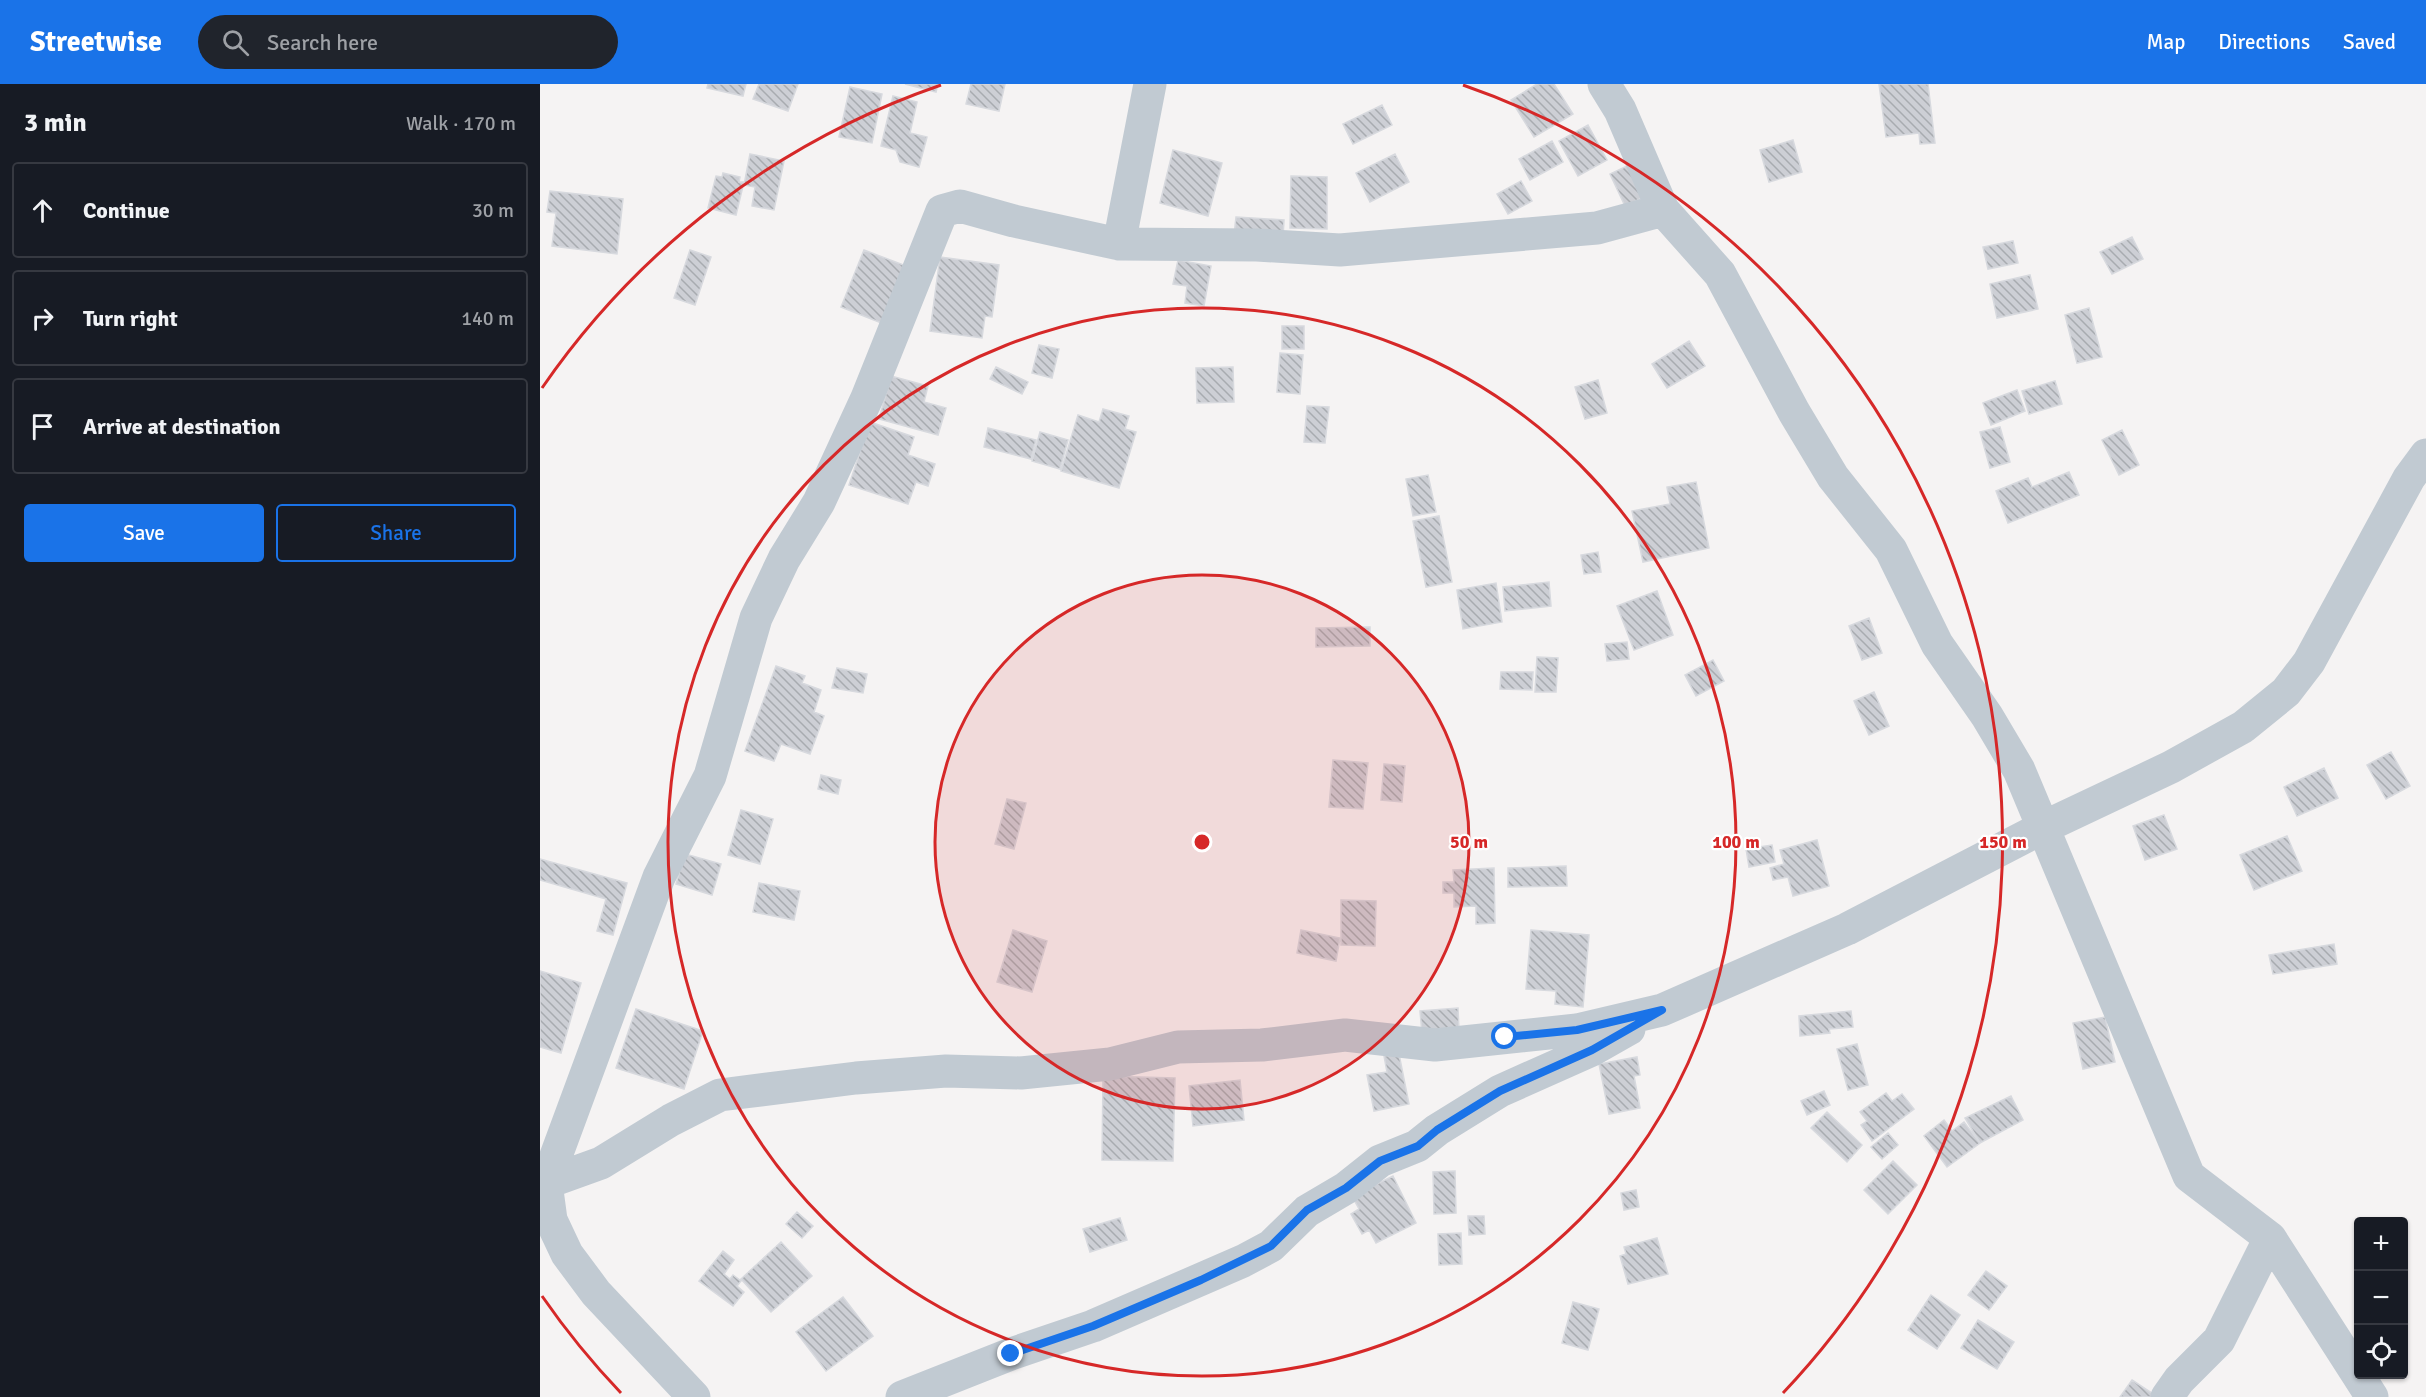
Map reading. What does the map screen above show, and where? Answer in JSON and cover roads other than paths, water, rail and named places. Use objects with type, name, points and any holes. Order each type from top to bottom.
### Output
[{"type":"street","points":[[1119,244],[1150,84]]},
{"type":"street","points":[[1604,84],[1620,110],[1663,210],[1720,274],[1788,402],[1833,477],[1891,550],[1937,644],[1988,716],[2019,770],[2189,1176],[2270,1238],[2372,1397]]},
{"type":"street","points":[[694,1397],[596,1293],[567,1254],[551,1220],[542,1181],[659,877],[710,776],[756,618],[784,559],[819,502],[875,378],[942,211],[960,206],[1014,221],[1119,244],[1257,245],[1340,250],[1597,228],[1663,210]]},
{"type":"street","points":[[902,1397],[1011,1354],[1093,1326],[1243,1261],[1271,1246],[1307,1210],[1346,1188],[1380,1161],[1418,1146],[1437,1130],[1500,1091],[1592,1050],[1662,1010],[1847,929],[2042,828],[2171,767],[2233,732],[2286,692],[2309,662],[2409,478],[2426,455]]},
{"type":"street","points":[[542,1181],[601,1163],[671,1120],[720,1095],[856,1078],[923,1073],[1021,1073],[1110,1064],[1178,1047],[1262,1045],[1345,1035],[1435,1045],[1577,1030],[1662,1010]]},
{"type":"street","points":[[2167,1397],[2179,1380],[2219,1340],[2270,1238]]}]
